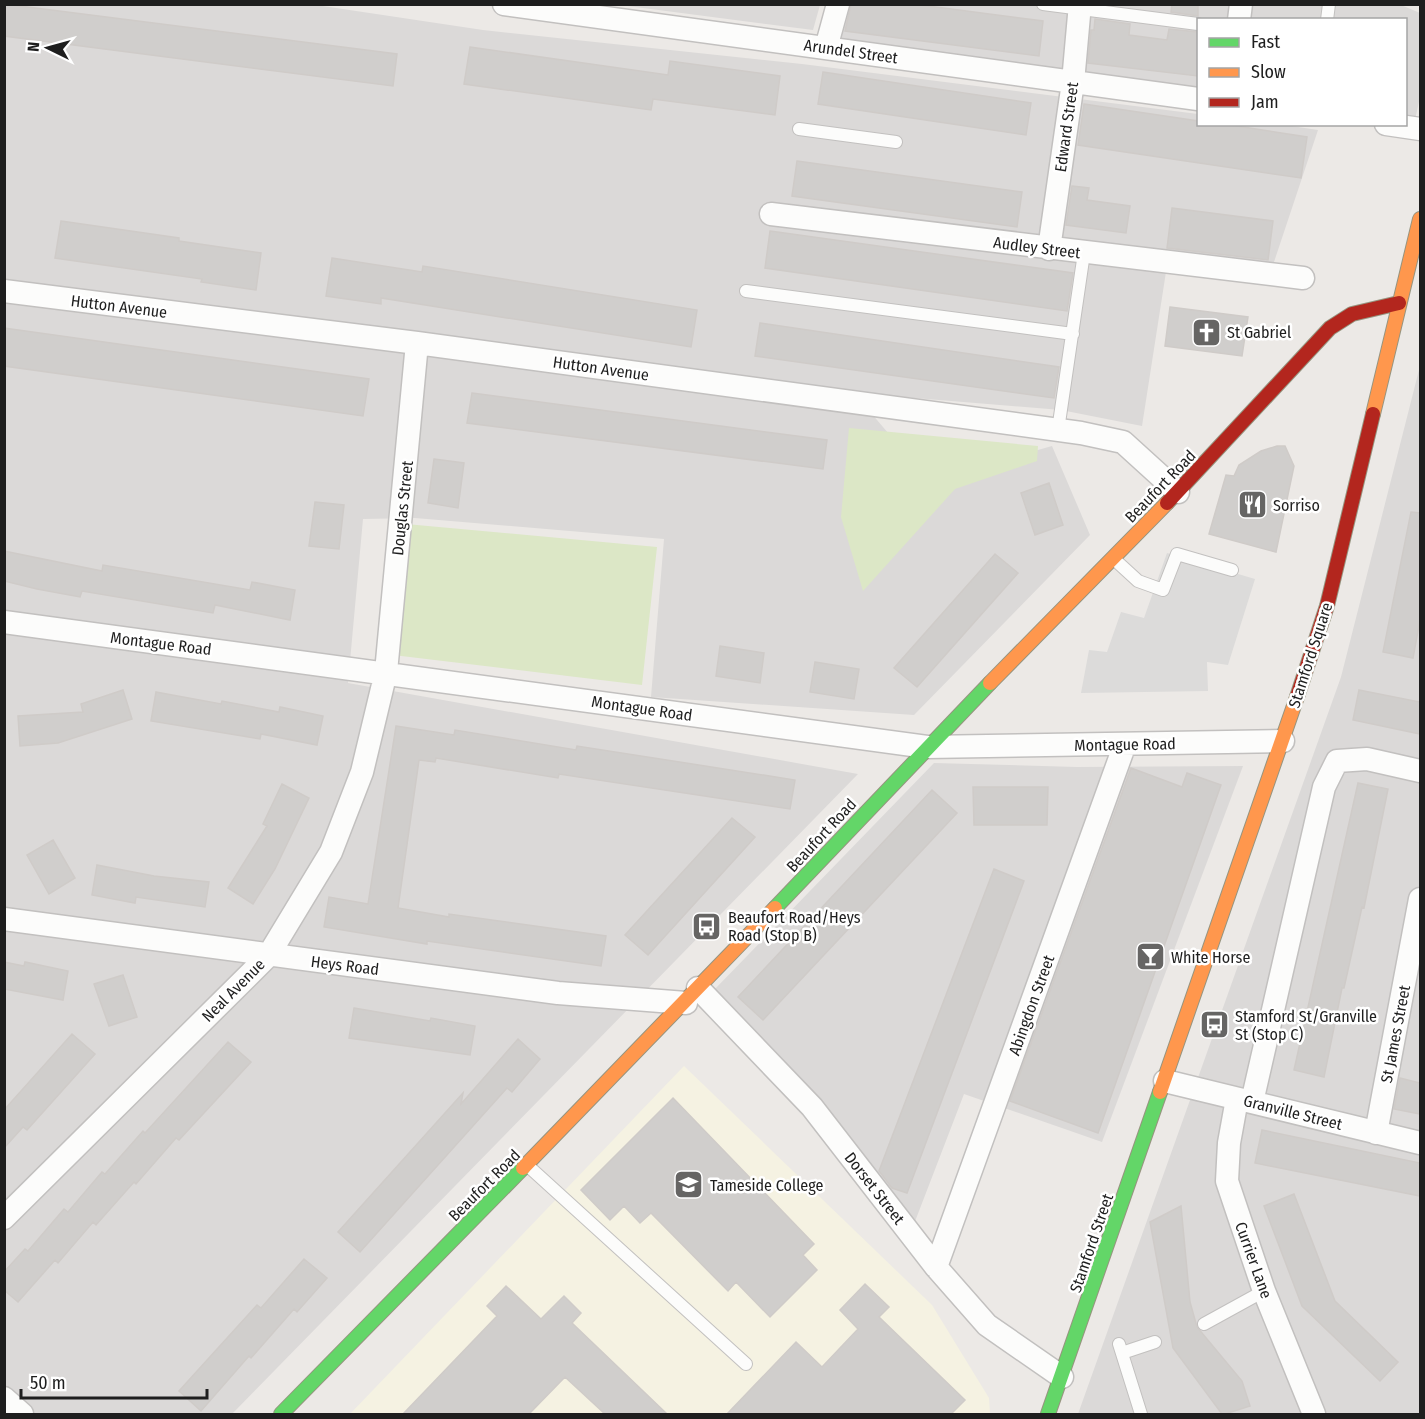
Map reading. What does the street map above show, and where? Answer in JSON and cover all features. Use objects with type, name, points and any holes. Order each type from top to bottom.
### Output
[{"type":"main road","name":"Stamford Square","points":[[1165,1082],[1283,741],[1327,606],[1420,219]]},
{"type":"main road","name":"Beaufort Road","points":[[281,1414],[692,996],[927,747],[1178,492],[1330,328],[1352,314],[1398,303]]},
{"type":"main road","name":"Stamford Street","points":[[1048,1414],[1165,1082]]},
{"type":"street","name":"Arundel Street","points":[[504,4],[1197,99]]},
{"type":"street","points":[[826,48],[838,4]]},
{"type":"street","name":"Edward Street","points":[[1049,249],[1073,82],[1080,7]]},
{"type":"street","points":[[1400,126],[1420,129]]},
{"type":"street","name":"Audley Street","points":[[771,214],[1302,278]]},
{"type":"street","name":"Hutton Avenue","points":[[4,291],[417,343],[1058,430],[1123,442],[1178,492]]},
{"type":"street","name":"Douglas Street","points":[[386,672],[417,343]]},
{"type":"street","name":"Montague Road","points":[[4,622],[927,747],[1283,741]]},
{"type":"street","name":"Neal Avenue","points":[[4,1218],[268,956],[331,852],[362,772],[386,672]]},
{"type":"street","name":"Abingdon Street","points":[[936,1267],[1125,744]]},
{"type":"street","points":[[1244,1100],[1324,787],[1337,761],[1367,759],[1420,771]]},
{"type":"street","name":"St James Street","points":[[1376,1133],[1420,899]]},
{"type":"street","name":"Heys Road","points":[[4,919],[558,993],[692,996]]},
{"type":"street","name":"Dorset Street","points":[[692,996],[812,1107],[936,1267],[987,1325],[1062,1377]]},
{"type":"street","name":"Granville Street","points":[[1165,1082],[1420,1143]]},
{"type":"street","name":"Currier Lane","points":[[1244,1100],[1227,1181],[1264,1291],[1314,1414]]},
{"type":"street","points":[[4,1398],[22,1414]]},
{"type":"lane","points":[[1043,4],[1197,24]]},
{"type":"lane","points":[[1151,18],[1153,4]]},
{"type":"lane","points":[[799,129],[896,141]]},
{"type":"lane","points":[[1058,430],[1084,253]]},
{"type":"lane","points":[[746,291],[1072,334]]},
{"type":"lane","points":[[1113,558],[1138,581],[1163,590],[1177,554],[1232,570]]},
{"type":"lane","points":[[527,1165],[746,1364]]},
{"type":"lane","points":[[1204,1324],[1264,1291]]},
{"type":"lane","points":[[1141,1414],[1120,1349],[1155,1342]]},
{"type":"shaded area","points":[[820,4],[813,30],[620,5]]},
{"type":"shaded area","points":[[5,5],[316,5],[483,30],[802,64],[1197,114],[1197,126],[1291,126],[1318,130],[1274,262],[1263,265],[1168,259],[1142,426],[1061,410],[854,393],[929,481],[1052,446],[1090,535],[914,715],[651,697],[664,539],[415,518],[363,519],[348,683],[858,774],[232,1414],[5,1414]]},
{"type":"shaded area","points":[[851,5],[1401,5],[1420,13],[1420,97],[1415,120],[1407,119],[1407,18],[1197,18],[1197,91],[839,43]]},
{"type":"shaded area","points":[[1420,366],[1420,1414],[1078,1414],[1341,677]]},
{"type":"shaded area","points":[[1167,553],[1255,579],[1228,665],[1207,662],[1208,691],[1081,693],[1089,650],[1107,652],[1121,612],[1144,618]]},
{"type":"shaded area","points":[[934,763],[1077,767],[1243,766],[1102,1142],[964,1094],[914,1224],[714,990]]},
{"type":"shaded area","name":"Tameside College","points":[[684,1066],[932,1305],[989,1398],[990,1414],[350,1414]]},
{"type":"green space","points":[[849,428],[1038,446],[1037,461],[955,489],[863,591],[841,517]]},
{"type":"green space","points":[[406,524],[657,547],[642,685],[393,655]]},
{"type":"building","points":[[4,4],[397,54],[393,86],[4,36]]},
{"type":"building","points":[[851,4],[913,4],[1043,21],[1039,56],[845,31]]},
{"type":"building","points":[[1172,4],[1198,4],[1198,16],[1171,12]]},
{"type":"building","points":[[1095,19],[1130,24],[1129,35],[1167,40],[1169,29],[1197,32],[1197,76],[1088,63],[1091,30],[1094,30]]},
{"type":"building","points":[[470,47],[668,75],[670,61],[780,76],[775,115],[653,99],[651,110],[464,84]]},
{"type":"building","points":[[823,72],[1031,103],[1026,135],[818,104]]},
{"type":"building","points":[[1084,104],[1197,121],[1197,126],[1237,126],[1307,137],[1301,178],[1078,145]]},
{"type":"building","points":[[797,161],[1022,192],[1017,227],[792,196]]},
{"type":"building","points":[[1072,186],[1089,188],[1087,200],[1130,206],[1126,233],[1066,225]]},
{"type":"building","points":[[1172,208],[1273,221],[1268,260],[1167,248]]},
{"type":"building","points":[[61,221],[179,238],[179,241],[261,253],[256,290],[201,282],[202,279],[55,258]]},
{"type":"building","points":[[770,231],[1073,273],[1067,311],[765,268]]},
{"type":"building","points":[[332,258],[422,272],[423,266],[697,310],[691,347],[381,298],[381,304],[326,296]]},
{"type":"building","name":"St Gabriel","points":[[1170,307],[1248,317],[1242,356],[1165,346]]},
{"type":"building","points":[[760,323],[1059,367],[1054,398],[755,356]]},
{"type":"building","points":[[4,328],[369,379],[363,416],[4,366]]},
{"type":"building","points":[[472,393],[827,440],[823,469],[467,423]]},
{"type":"building","name":"Sorriso","points":[[1285,446],[1294,466],[1276,552],[1209,534],[1226,475],[1234,476],[1239,465],[1261,451]]},
{"type":"building","points":[[434,459],[464,463],[458,508],[428,503]]},
{"type":"building","points":[[1049,483],[1063,525],[1035,535],[1021,493]]},
{"type":"building","points":[[315,502],[344,505],[339,549],[309,546]]},
{"type":"building","points":[[1411,512],[1420,513],[1420,620],[1413,658],[1383,652]]},
{"type":"building","points":[[4,551],[102,571],[103,565],[250,590],[252,582],[295,590],[290,620],[215,605],[213,613],[82,591],[80,597],[37,589],[4,581]]},
{"type":"building","points":[[995,554],[1018,573],[917,687],[894,668]]},
{"type":"building","points":[[720,646],[764,653],[760,683],[716,676]]},
{"type":"building","points":[[815,662],[859,669],[854,699],[810,692]]},
{"type":"building","points":[[123,690],[132,719],[58,743],[20,746],[18,716],[83,712],[81,704]]},
{"type":"building","points":[[1359,690],[1420,702],[1420,734],[1353,720]]},
{"type":"building","points":[[156,692],[279,712],[280,707],[323,716],[317,745],[261,734],[260,739],[151,721]]},
{"type":"building","points":[[396,726],[454,735],[455,730],[576,750],[577,746],[795,780],[790,809],[559,774],[558,778],[436,758],[435,762],[419,760],[398,908],[449,917],[449,914],[606,936],[601,966],[427,941],[427,944],[324,927],[329,897],[368,904]]},
{"type":"building","points":[[1131,768],[1182,787],[1187,773],[1221,785],[1098,1133],[1010,1101]]},
{"type":"building","points":[[1358,783],[1388,789],[1364,908],[1362,907],[1344,988],[1342,988],[1324,1077],[1294,1070]]},
{"type":"building","points":[[282,784],[309,798],[275,869],[253,904],[228,888],[267,826],[263,824]]},
{"type":"building","points":[[973,787],[1048,787],[1047,825],[974,825]]},
{"type":"building","points":[[932,790],[957,813],[763,1020],[738,997]]},
{"type":"building","points":[[732,818],[755,837],[648,955],[625,935]]},
{"type":"building","points":[[53,840],[75,878],[49,894],[27,855]]},
{"type":"building","points":[[97,865],[154,876],[209,882],[205,907],[136,897],[135,903],[92,895]]},
{"type":"building","points":[[994,869],[1024,881],[907,1193],[892,1188],[879,1171]]},
{"type":"building","points":[[4,962],[24,966],[25,962],[68,971],[63,1000],[4,989]]},
{"type":"building","points":[[123,975],[137,1017],[109,1026],[94,984]]},
{"type":"building","points":[[354,1008],[475,1026],[470,1055],[349,1038]]},
{"type":"building","points":[[72,1034],[95,1054],[27,1130],[23,1127],[4,1148],[4,1110]]},
{"type":"building","points":[[518,1039],[540,1059],[512,1092],[507,1088],[360,1252],[338,1232],[463,1093],[461,1104]]},
{"type":"building","points":[[228,1042],[251,1062],[179,1140],[176,1138],[136,1184],[134,1182],[96,1225],[93,1222],[58,1263],[55,1260],[18,1302],[4,1290],[4,1272],[25,1249],[28,1251],[64,1209],[68,1212],[102,1172],[105,1174],[143,1131],[145,1133]]},
{"type":"building","points":[[1400,1078],[1420,1083],[1420,1114],[1394,1109]]},
{"type":"building","points":[[673,1098],[814,1244],[803,1255],[817,1270],[770,1317],[736,1282],[728,1291],[651,1213],[640,1223],[624,1206],[610,1220],[581,1190]]},
{"type":"building","points":[[1262,1130],[1420,1163],[1420,1196],[1255,1163]]},
{"type":"building","points":[[1294,1194],[1335,1301],[1398,1362],[1380,1381],[1302,1306],[1264,1206]]},
{"type":"building","points":[[1181,1206],[1190,1302],[1197,1327],[1242,1381],[1250,1406],[1225,1414],[1222,1414],[1173,1348],[1150,1222]]},
{"type":"building","points":[[304,1259],[327,1278],[297,1312],[294,1309],[251,1358],[249,1356],[201,1411],[179,1391],[257,1305],[261,1308]]},
{"type":"building","points":[[865,1284],[889,1307],[879,1317],[965,1400],[951,1414],[727,1414],[796,1342],[822,1367],[858,1329],[840,1310]]},
{"type":"building","points":[[506,1286],[541,1319],[564,1296],[581,1313],[572,1323],[667,1414],[605,1414],[565,1377],[529,1414],[403,1414],[497,1316],[487,1306]]},
{"type":"traffic: fast","points":[[775,908],[990,683]]},
{"type":"traffic: fast","points":[[1048,1414],[1160,1092]]},
{"type":"traffic: fast","points":[[281,1414],[523,1168]]},
{"type":"traffic: slow","points":[[1373,414],[1420,219]]},
{"type":"traffic: slow","points":[[990,683],[1167,503]]},
{"type":"traffic: slow","points":[[1160,1092],[1297,697]]},
{"type":"traffic: slow","points":[[523,1168],[775,908]]},
{"type":"traffic: jam","points":[[1167,503],[1330,328],[1352,314],[1399,303]]},
{"type":"traffic: jam","points":[[1297,697],[1327,606],[1373,414]]},
{"type":"place","name":"St Gabriel","points":[[1206,332]]},
{"type":"place","name":"Sorriso","points":[[1252,505]]},
{"type":"place","name":"Beaufort Road/Heys Road (Stop B)","points":[[707,926]]},
{"type":"place","name":"White Horse","points":[[1150,957]]},
{"type":"place","name":"Stamford St/Granville St (Stop C)","points":[[1214,1025]]},
{"type":"place","name":"Tameside College","points":[[689,1185]]}]
